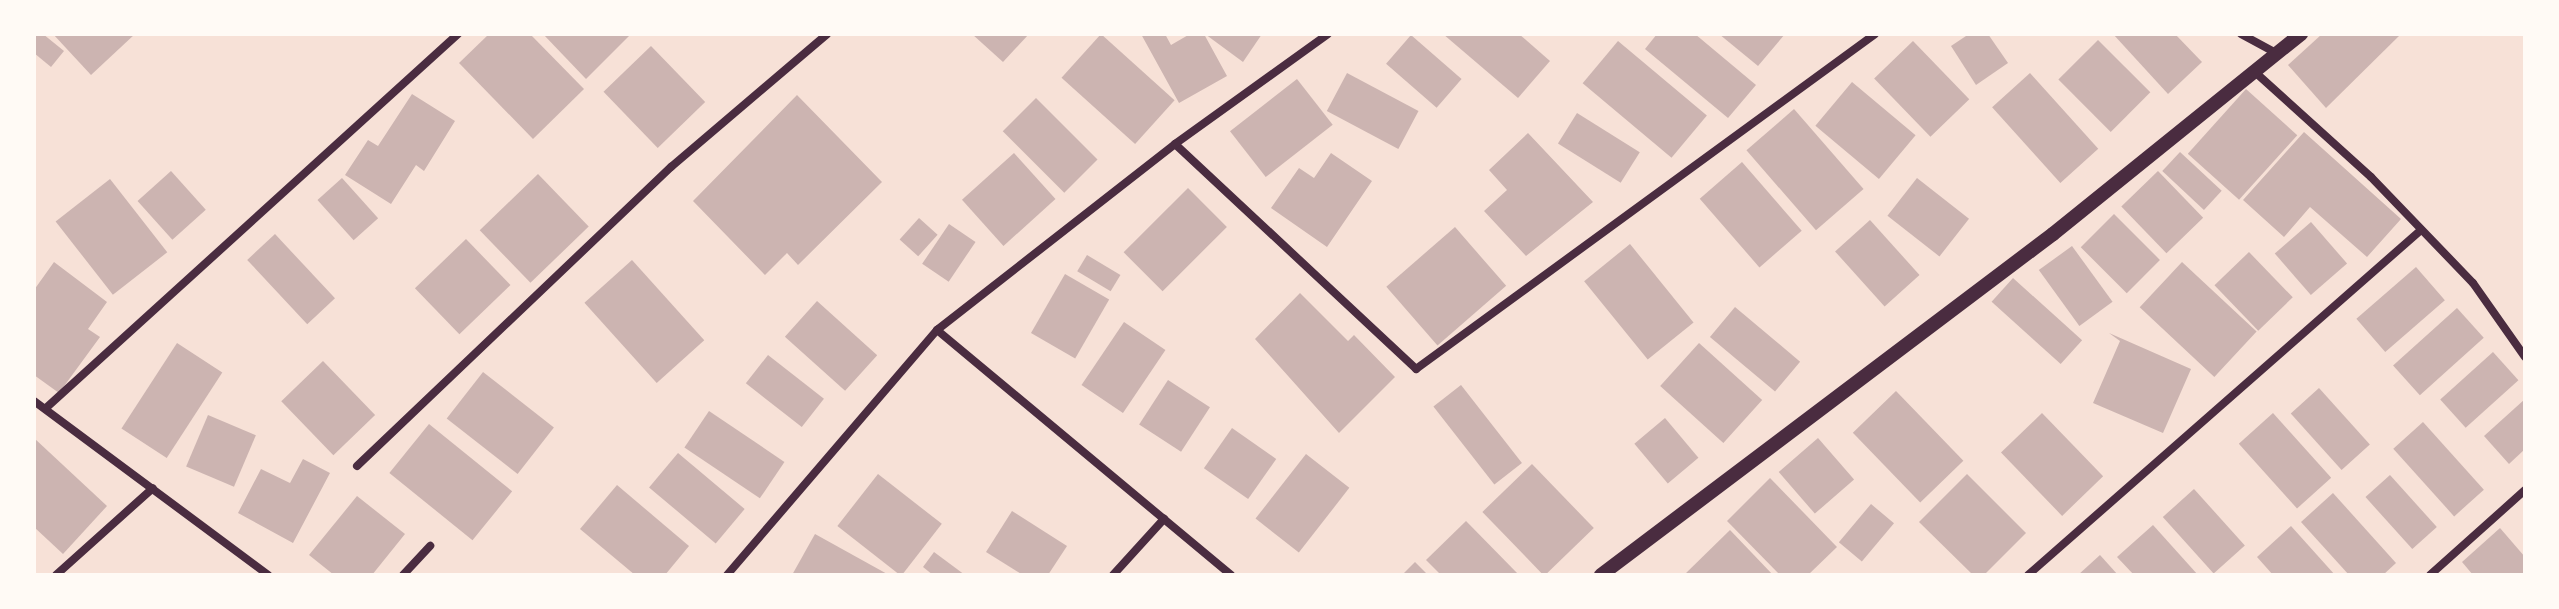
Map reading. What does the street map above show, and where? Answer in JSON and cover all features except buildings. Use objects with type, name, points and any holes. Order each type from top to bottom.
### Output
[{"type":"street","points":[[46,408],[458,34]]},
{"type":"street","points":[[357,466],[671,167],[827,34]]},
{"type":"street","points":[[727,575],[937,330],[1175,144],[1328,34]]},
{"type":"street","points":[[1175,144],[1416,369],[1875,34]]},
{"type":"street","points":[[2241,34],[2279,55]]},
{"type":"street","points":[[1601,575],[2053,234],[2279,55],[2301,34]]},
{"type":"street","points":[[2256,73],[2371,177],[2473,283],[2525,357]]},
{"type":"street","points":[[2028,575],[2421,230]]},
{"type":"street","points":[[937,330],[1231,575]]},
{"type":"street","points":[[34,401],[268,575]]},
{"type":"street","points":[[56,575],[153,488]]},
{"type":"street","points":[[2430,575],[2525,490]]},
{"type":"street","points":[[1113,575],[1164,519]]},
{"type":"street","points":[[403,575],[430,546]]}]
